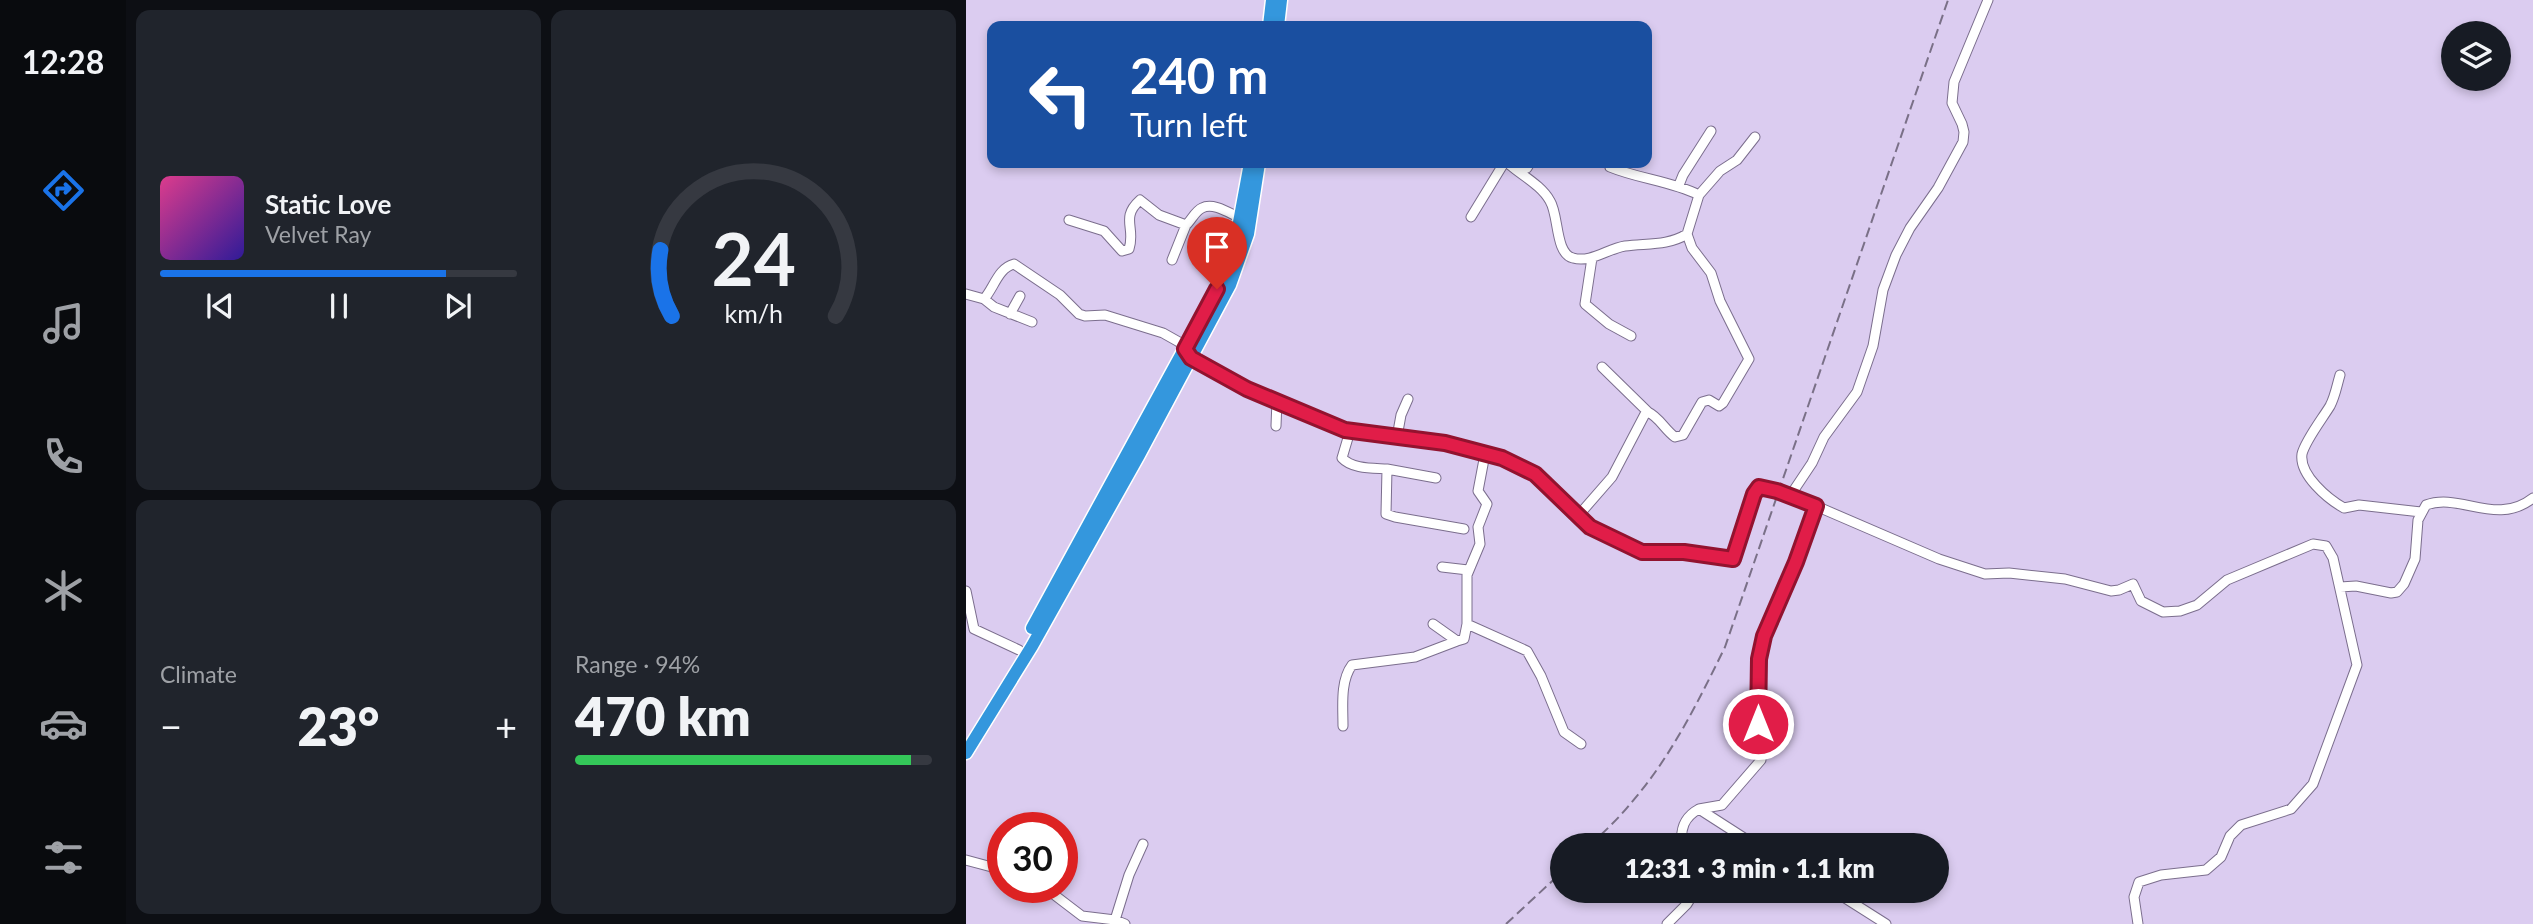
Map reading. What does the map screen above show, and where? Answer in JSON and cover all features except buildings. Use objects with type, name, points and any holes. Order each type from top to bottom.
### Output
[{"type":"highway","points":[[1270,21],[1272,0]]},
{"type":"highway","points":[[1279,21],[1281,0]]},
{"type":"highway","points":[[966,753],[1038,634],[1188,353],[1217,289],[1237,233],[1249,168]]},
{"type":"highway","points":[[966,740],[1188,353],[1230,285],[1248,234],[1258,168]]},
{"type":"street","points":[[1790,496],[1812,463],[1824,437],[1857,392],[1874,346],[1883,290],[1896,255],[1963,142],[1962,124],[1952,103],[1954,82],[1988,0]]},
{"type":"street","points":[[1679,185],[1711,131]]},
{"type":"street","points":[[1602,367],[1675,437],[1683,435],[1703,402],[1709,400],[1719,406],[1723,403],[1749,359],[1720,302],[1711,273],[1692,248],[1687,234],[1699,195],[1720,172],[1737,160],[1755,137]]},
{"type":"street","points":[[1471,217],[1502,168]]},
{"type":"street","points":[[1512,168],[1550,200],[1565,254],[1571,258],[1592,258],[1621,247],[1675,242],[1687,234]]},
{"type":"street","points":[[1612,168],[1628,175],[1679,185],[1699,195]]},
{"type":"street","points":[[1069,220],[1104,231],[1122,251],[1129,249],[1132,240],[1128,220],[1134,205],[1140,200],[1159,215],[1186,225]]},
{"type":"street","points":[[1172,260],[1186,225],[1199,209],[1204,207],[1225,211],[1240,218]]},
{"type":"street","points":[[1592,258],[1585,304],[1609,324],[1631,336]]},
{"type":"street","points":[[984,299],[1002,272],[1014,264],[1060,295],[1079,314],[1105,315],[1163,333],[1179,342],[1188,353],[1247,389],[1350,431],[1445,443],[1502,458],[1535,474],[1590,527],[1642,552],[1684,552],[1733,559],[1757,489],[1768,488],[1939,559],[1985,573],[2009,572],[2065,579],[2111,591],[2133,584],[2145,605],[2163,612],[2180,611],[2197,605],[2227,580],[2313,544],[2322,544],[2329,549],[2340,587],[2357,665],[2313,784],[2291,808],[2241,825],[2230,836],[2221,857],[2206,870],[2161,875],[2139,882],[2134,897],[2138,924]]},
{"type":"street","points":[[966,294],[984,299],[994,307],[1032,322]]},
{"type":"street","points":[[1010,314],[1020,296]]},
{"type":"street","points":[[2340,375],[2332,403],[2302,452],[2302,464],[2317,488],[2344,508],[2359,505],[2421,512]]},
{"type":"street","points":[[1397,437],[1401,415],[1408,399]]},
{"type":"street","points":[[1276,426],[1277,400]]},
{"type":"street","points":[[1578,516],[1612,477],[1648,412]]},
{"type":"street","points":[[1350,431],[1343,450],[1342,458],[1345,462],[1436,478]]},
{"type":"street","points":[[1343,726],[1343,698],[1347,672],[1352,665],[1415,657],[1464,639],[1467,624],[1468,570],[1480,544],[1478,527],[1487,504],[1478,491],[1485,454]]},
{"type":"street","points":[[1387,469],[1386,514],[1464,530]]},
{"type":"street","points":[[2340,587],[2397,592],[2404,584],[2415,559],[2418,520],[2426,505],[2443,502],[2492,510],[2508,509],[2520,507],[2533,498]]},
{"type":"street","points":[[1682,833],[1682,827],[1692,813],[1722,805],[1761,760],[1757,710],[1762,648],[1768,626],[1796,562],[1816,506]]},
{"type":"street","points":[[1442,567],[1468,570]]},
{"type":"street","points":[[966,591],[974,629],[1019,650]]},
{"type":"street","points":[[1433,624],[1457,641]]},
{"type":"street","points":[[1467,624],[1527,651],[1541,676],[1564,733],[1581,744]]},
{"type":"street","points":[[1699,809],[1736,833]]},
{"type":"street","points":[[1115,920],[1129,874],[1143,845]]},
{"type":"street","points":[[966,860],[987,866]]},
{"type":"street","points":[[1065,903],[1082,916],[1115,920],[1125,924]]},
{"type":"street","points":[[1667,924],[1688,903]]},
{"type":"street","points":[[1852,903],[1886,924]]},
{"type":"railway","points":[[1603,833],[1626,809],[1659,767],[1694,708],[1725,647],[1948,0]]},
{"type":"railway","points":[[1506,924],[1550,883]]},
{"type":"route","points":[[1217,289],[1185,349],[1191,358],[1247,389],[1345,430],[1445,443],[1502,458],[1535,474],[1590,527],[1642,552],[1684,552],[1733,559],[1754,494],[1759,487],[1816,506],[1796,562],[1764,636],[1759,659],[1758,724]]}]
